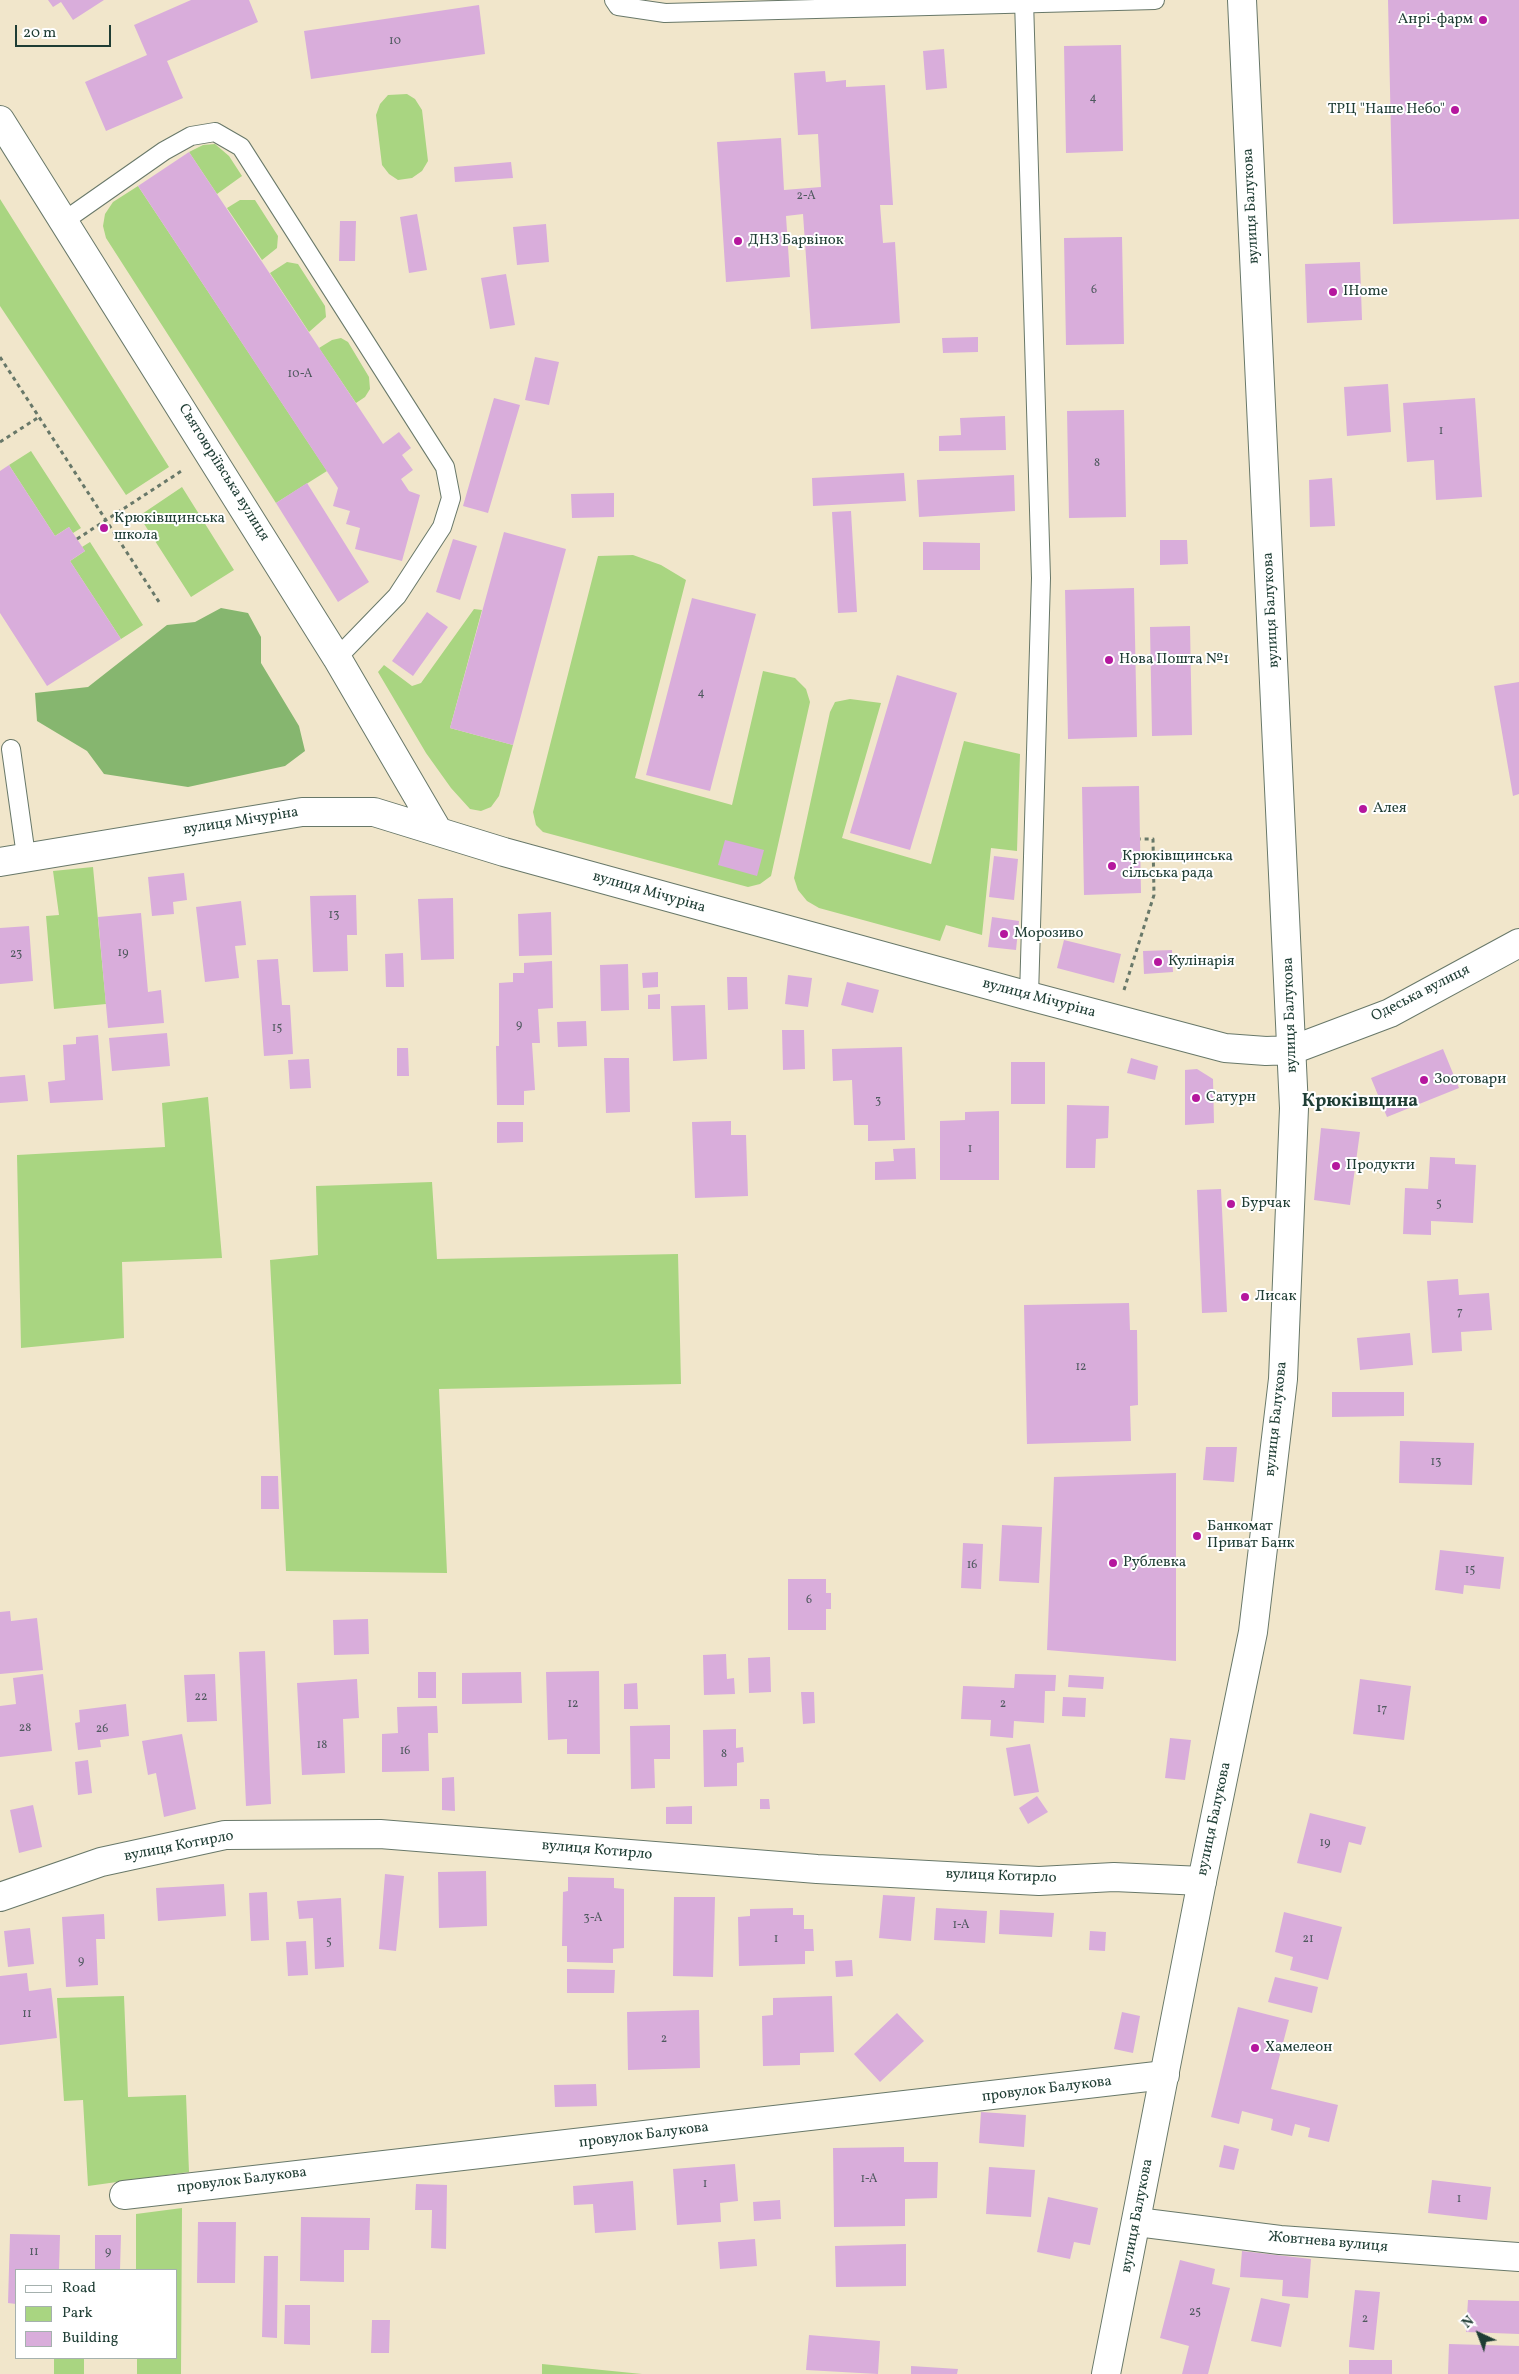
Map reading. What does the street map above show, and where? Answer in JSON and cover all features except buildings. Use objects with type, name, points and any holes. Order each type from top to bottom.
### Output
[{"type":"street","name":"вулиця Балукова","points":[[1106,2374],[1202,1880],[1254,1632],[1283,1378],[1294,1121],[1292,1050],[1242,0]]},
{"type":"street","name":"Святоюріївська вулиця","points":[[0,120],[338,658],[438,831]]},
{"type":"street","name":"вулиця Мічуріна","points":[[0,862],[26,856],[302,812],[374,812],[504,852],[1225,1048],[1266,1051],[1292,1050]]},
{"type":"street","name":"Одеська вулиця","points":[[1292,1050],[1390,1013],[1519,943]]},
{"type":"street","name":"вулиця Котирло","points":[[0,1897],[101,1862],[226,1835],[380,1834],[818,1869],[1039,1880],[1114,1877],[1202,1880]]},
{"type":"street","name":"провулок Балукова","points":[[124,2195],[1165,2075]]},
{"type":"street","name":"Жовтнева вулиця","points":[[1137,2222],[1280,2240],[1519,2257]]},
{"type":"lane","points":[[614,0],[618,6],[666,13],[812,4],[1155,0]]},
{"type":"lane","points":[[1024,2],[1041,578],[1029,996]]},
{"type":"lane","points":[[64,221],[164,152],[191,136],[216,132],[241,147],[439,458],[444,467],[452,498],[442,527],[397,596],[338,658]]},
{"type":"lane","points":[[11,749],[26,856]]},
{"type":"path","points":[[0,357],[161,605]]},
{"type":"path","points":[[0,442],[39,417]]},
{"type":"path","points":[[77,538],[183,470]]},
{"type":"path","points":[[1122,995],[1154,895],[1153,839],[1140,839]]},
{"type":"green space","points":[[407,94],[415,99],[422,110],[428,161],[422,171],[412,178],[398,180],[389,174],[382,165],[376,115],[380,104],[388,95]]},
{"type":"green space","points":[[215,144],[229,156],[242,176],[217,194],[189,152],[203,145]]},
{"type":"green space","points":[[138,186],[327,471],[276,503],[106,238],[103,226],[105,214],[113,202]]},
{"type":"green space","points":[[0,199],[169,467],[126,495],[0,306]]},
{"type":"green space","points":[[240,200],[255,200],[278,236],[277,248],[262,260],[227,208]]},
{"type":"green space","points":[[287,262],[298,264],[325,306],[326,317],[309,332],[270,273]]},
{"type":"green space","points":[[341,338],[348,342],[369,377],[370,389],[365,397],[356,403],[319,348],[332,340]]},
{"type":"green space","points":[[31,451],[81,528],[73,533],[69,527],[55,536],[9,465]]},
{"type":"green space","points":[[182,487],[234,570],[191,597],[139,516]]},
{"type":"green space","points":[[90,542],[143,625],[121,639],[70,561],[85,551],[82,547]]},
{"type":"green space","points":[[633,555],[661,565],[686,580],[635,778],[732,805],[763,671],[795,678],[806,689],[810,702],[771,876],[760,884],[748,887],[543,832],[536,825],[533,812],[598,556]]},
{"type":"green space","points":[[221,608],[248,613],[261,637],[261,663],[299,726],[305,751],[285,766],[188,787],[104,774],[87,751],[37,721],[35,693],[88,687],[167,625],[195,622]]},
{"type":"green space","points":[[474,609],[482,610],[450,728],[513,745],[499,796],[491,807],[481,811],[470,809],[451,788],[426,753],[378,672],[384,665],[412,686],[421,683]]},
{"type":"green space","points":[[850,699],[881,703],[842,838],[931,864],[964,741],[1020,754],[1017,851],[991,848],[982,935],[946,925],[940,941],[819,908],[807,901],[798,890],[794,878],[830,712],[835,702]]},
{"type":"green space","points":[[93,867],[106,1004],[54,1009],[46,916],[59,915],[53,871]]},
{"type":"green space","points":[[208,1097],[222,1258],[122,1262],[124,1338],[21,1348],[17,1155],[165,1147],[162,1103]]},
{"type":"green space","points":[[432,1182],[437,1259],[678,1254],[681,1384],[439,1389],[447,1573],[286,1571],[270,1260],[318,1255],[316,1186]]},
{"type":"green space","points":[[124,1996],[128,2097],[186,2095],[189,2172],[88,2186],[83,2100],[64,2101],[57,1998]]},
{"type":"green space","points":[[182,2208],[181,2374],[137,2374],[137,2359],[178,2359],[178,2269],[136,2269],[136,2214]]},
{"type":"green space","points":[[54,2359],[84,2359],[84,2374],[54,2374]]},
{"type":"green space","points":[[542,2364],[642,2374],[542,2374]]},
{"type":"place","name":"Анрі-фарм","points":[[1483,20]]},
{"type":"place","name":"ТРЦ \"Наше Небо\"","points":[[1455,110]]},
{"type":"place","name":"ДНЗ Барвінок","points":[[738,241]]},
{"type":"place","name":"IHome","points":[[1333,292]]},
{"type":"place","name":"Крюківщинська школа","points":[[104,528]]},
{"type":"place","name":"Нова Пошта №1","points":[[1109,660]]},
{"type":"place","name":"Алея","points":[[1363,809]]},
{"type":"place","name":"Крюківщинська сільська рада","points":[[1112,866]]},
{"type":"place","name":"Морозиво","points":[[1004,934]]},
{"type":"place","name":"Кулінарія","points":[[1158,962]]},
{"type":"place","name":"Зоотовари","points":[[1424,1080]]},
{"type":"place","name":"Сатурн","points":[[1196,1098]]},
{"type":"place","name":"Продукти","points":[[1336,1166]]},
{"type":"place","name":"Бурчак","points":[[1231,1204]]},
{"type":"place","name":"Лисак","points":[[1245,1297]]},
{"type":"place","name":"Банкомат Приват Банк","points":[[1197,1536]]},
{"type":"place","name":"Рублевка","points":[[1113,1563]]},
{"type":"place","name":"Хамелеон","points":[[1255,2048]]},
{"type":"district","name":"Крюківщина","points":[[1360,1103]]}]
